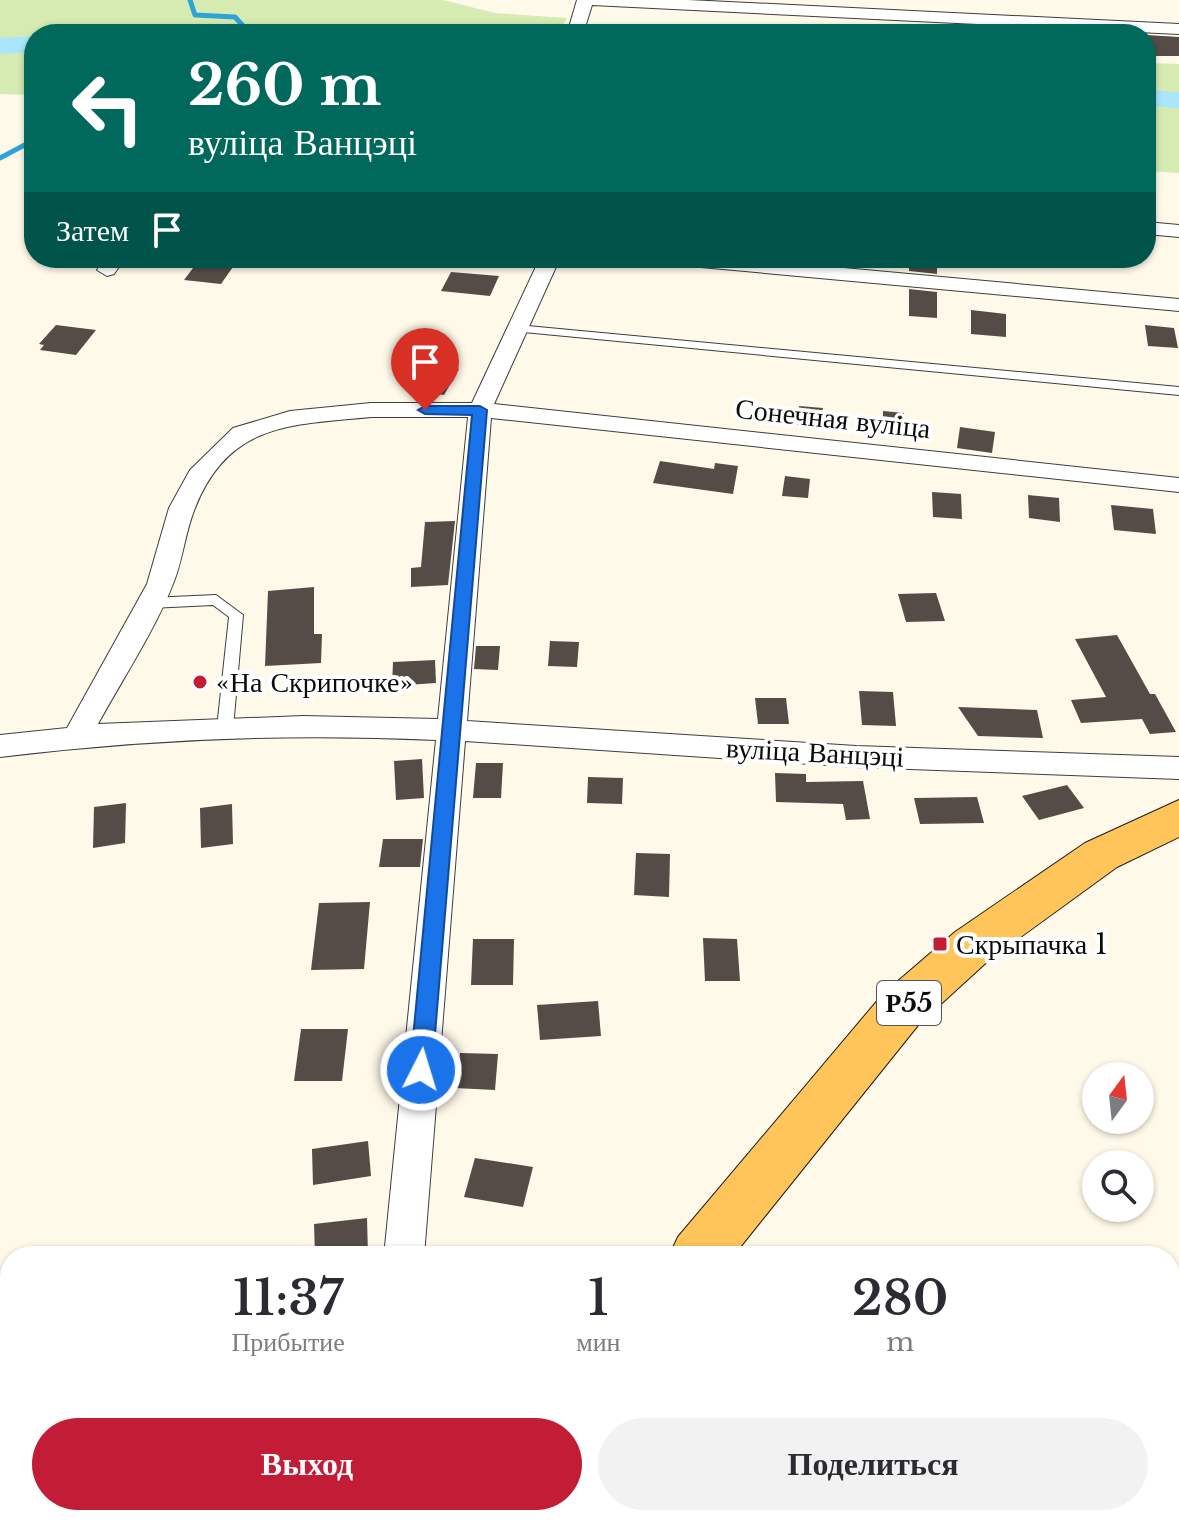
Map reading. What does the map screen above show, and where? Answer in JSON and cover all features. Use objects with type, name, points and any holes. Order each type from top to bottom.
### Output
[{"type":"main road","name":"Р55","points":[[706,1246],[901,1009],[972,946],[1101,855],[1179,817]]},
{"type":"street","points":[[579,24],[588,0],[1077,24]]},
{"type":"street","points":[[1156,28],[1179,29]]},
{"type":"street","points":[[1156,229],[1179,231]]},
{"type":"street","points":[[405,1246],[480,410],[545,268]]},
{"type":"street","points":[[777,268],[1179,305]]},
{"type":"street","points":[[78,734],[160,584],[182,508],[202,470],[241,433],[290,418],[357,411],[480,410]]},
{"type":"street","name":"Сонечная вуліца","points":[[480,410],[1179,485]]},
{"type":"street","name":"вуліца Ванцэці","points":[[0,746],[78,734],[225,728],[452,730],[828,755],[1117,763],[1179,768]]},
{"type":"lane","points":[[517,329],[1179,391]]},
{"type":"lane","points":[[150,603],[216,600],[236,615],[225,728]]},
{"type":"green space","points":[[0,0],[443,0],[495,13],[567,18],[563,24],[24,24],[24,95],[0,94]]},
{"type":"green space","points":[[1156,63],[1179,64],[1179,173],[1156,172]]},
{"type":"building","points":[[1156,36],[1179,37],[1179,56],[1156,56]]},
{"type":"building","points":[[193,268],[232,268],[221,284],[184,280]]},
{"type":"building","points":[[909,268],[937,268],[937,274],[909,271]]},
{"type":"building","points":[[451,272],[499,276],[490,296],[441,291]]},
{"type":"building","points":[[909,289],[937,292],[937,318],[909,316]]},
{"type":"building","points":[[971,310],[1006,314],[1006,337],[971,334]]},
{"type":"building","points":[[56,325],[96,330],[76,355],[40,350],[44,345],[39,344]]},
{"type":"building","points":[[1145,325],[1174,328],[1178,348],[1148,346]]},
{"type":"building","points":[[431,365],[459,369],[444,395],[415,390]]},
{"type":"building","points":[[799,406],[823,408],[820,427],[797,425]]},
{"type":"building","points":[[883,411],[904,413],[905,433],[883,431]]},
{"type":"building","points":[[960,427],[995,432],[992,453],[957,448]]},
{"type":"building","points":[[660,461],[714,469],[715,463],[738,466],[733,494],[653,483]]},
{"type":"building","points":[[785,476],[810,479],[808,498],[782,496]]},
{"type":"building","points":[[932,492],[961,494],[962,519],[933,517]]},
{"type":"building","points":[[1028,495],[1059,498],[1060,522],[1029,518]]},
{"type":"building","points":[[1111,505],[1153,509],[1156,534],[1114,530]]},
{"type":"building","points":[[455,521],[448,585],[411,587],[411,568],[421,567],[425,522]]},
{"type":"building","points":[[314,587],[314,634],[322,634],[321,663],[265,666],[268,591]]},
{"type":"building","points":[[936,593],[945,621],[906,622],[898,594]]},
{"type":"building","points":[[1117,635],[1150,694],[1155,694],[1176,732],[1150,734],[1142,719],[1081,723],[1071,700],[1106,697],[1075,639]]},
{"type":"building","points":[[550,641],[579,642],[577,667],[548,666]]},
{"type":"building","points":[[476,646],[500,646],[498,670],[474,669]]},
{"type":"building","points":[[435,660],[436,683],[392,686],[393,662]]},
{"type":"building","points":[[859,691],[893,692],[896,726],[862,725]]},
{"type":"building","points":[[755,698],[786,698],[789,724],[758,724]]},
{"type":"building","points":[[958,707],[1037,710],[1043,738],[978,736]]},
{"type":"building","points":[[422,759],[424,798],[396,800],[394,761]]},
{"type":"building","points":[[476,763],[503,763],[501,798],[473,798]]},
{"type":"building","points":[[775,773],[806,774],[806,782],[863,781],[870,819],[846,820],[843,804],[776,802]]},
{"type":"building","points":[[588,777],[623,778],[622,804],[587,803]]},
{"type":"building","points":[[1067,785],[1084,808],[1039,820],[1022,796]]},
{"type":"building","points":[[977,797],[984,823],[920,824],[914,798]]},
{"type":"building","points":[[126,803],[125,843],[93,848],[94,807]]},
{"type":"building","points":[[232,804],[233,844],[201,848],[200,808]]},
{"type":"building","points":[[383,839],[423,839],[420,867],[379,867]]},
{"type":"building","points":[[636,853],[670,854],[669,897],[634,895]]},
{"type":"building","points":[[370,902],[364,969],[311,970],[319,903]]},
{"type":"building","points":[[703,938],[737,939],[740,981],[705,981]]},
{"type":"building","points":[[473,939],[514,939],[513,985],[471,985]]},
{"type":"building","points":[[598,1001],[601,1036],[540,1040],[537,1005]]},
{"type":"building","points":[[301,1029],[348,1029],[342,1081],[294,1081]]},
{"type":"building","points":[[460,1053],[498,1054],[495,1090],[455,1088]]},
{"type":"building","points":[[368,1141],[371,1176],[313,1185],[312,1149]]},
{"type":"building","points":[[475,1158],[533,1167],[523,1207],[464,1197]]},
{"type":"building","points":[[367,1218],[368,1246],[315,1246],[314,1224]]},
{"type":"waterway","points":[[190,0],[195,15],[235,17],[241,24]]},
{"type":"waterway","points":[[0,46],[24,45]]},
{"type":"waterway","points":[[1156,99],[1179,100]]},
{"type":"waterway","points":[[0,158],[24,145]]},
{"type":"place","name":"«На Скрипочке»","points":[[200,682]]},
{"type":"place","name":"Скрыпачка 1","points":[[940,944]]},
{"type":"route","points":[[421,1070],[480,410],[425,410]]}]
